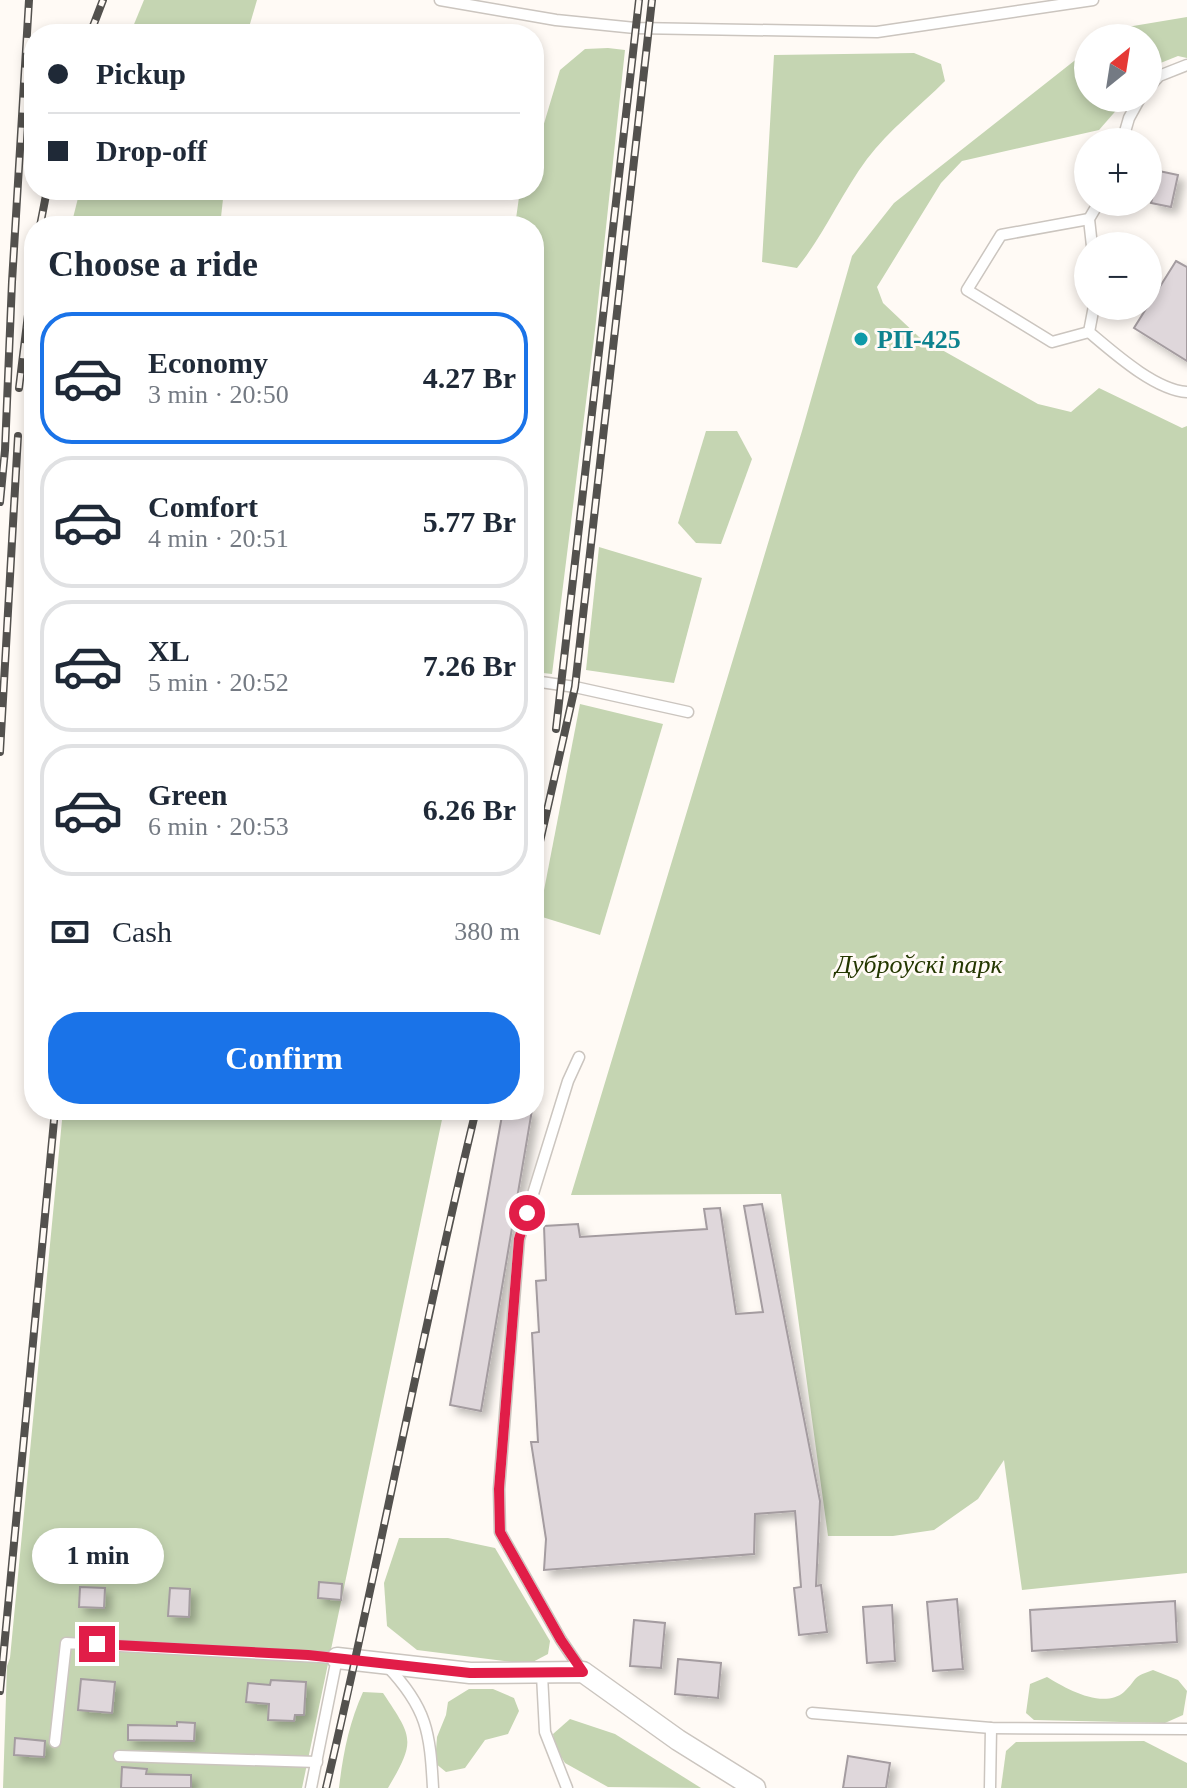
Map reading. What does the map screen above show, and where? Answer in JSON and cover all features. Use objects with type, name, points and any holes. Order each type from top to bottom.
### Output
[{"type":"street","points":[[337,1658],[470,1673],[542,1675],[583,1672],[678,1740],[755,1788]]},
{"type":"lane","points":[[440,0],[486,4],[556,20],[635,28],[877,32],[1093,0]]},
{"type":"lane","points":[[1162,75],[1187,65]]},
{"type":"lane","points":[[1090,232],[1091,216]]},
{"type":"lane","points":[[1089,219],[1001,235],[967,290],[1052,342],[1089,332]]},
{"type":"lane","points":[[1089,332],[1091,320]]},
{"type":"lane","points":[[1089,332],[1112,352],[1170,391],[1187,392]]},
{"type":"lane","points":[[544,682],[688,712]]},
{"type":"lane","points":[[579,1057],[568,1081],[519,1239],[499,1504],[500,1532],[561,1640],[583,1672]]},
{"type":"lane","points":[[55,1742],[66,1643],[337,1658],[311,1788]]},
{"type":"lane","points":[[386,1664],[416,1701],[426,1723],[433,1788]]},
{"type":"lane","points":[[542,1675],[545,1732],[567,1788]]},
{"type":"lane","points":[[812,1713],[991,1728],[1187,1729]]},
{"type":"lane","points":[[990,1788],[991,1728]]},
{"type":"lane","points":[[119,1756],[317,1762]]},
{"type":"green space","points":[[144,0],[257,0],[250,24],[134,24]]},
{"type":"green space","points":[[1187,17],[1187,58],[1178,56],[1162,62],[1162,24],[1145,24]]},
{"type":"green space","points":[[585,49],[625,50],[595,330],[552,674],[544,673],[544,216],[516,216],[519,200],[544,200],[544,124],[560,70]]},
{"type":"green space","points":[[914,53],[941,64],[945,81],[867,159],[797,268],[762,262],[774,55]]},
{"type":"green space","name":"Дуброўскі парк","points":[[1074,61],[1074,112],[1115,112],[1101,128],[1074,128],[1074,136],[962,161],[941,183],[877,287],[883,303],[919,337],[1038,404],[1071,412],[1099,388],[1182,428],[1187,426],[1187,1573],[1022,1590],[1004,1460],[978,1499],[934,1530],[893,1536],[828,1536],[781,1194],[571,1195],[852,256],[894,203]]},
{"type":"green space","points":[[78,200],[223,200],[221,216],[74,216]]},
{"type":"green space","points":[[706,431],[737,431],[752,459],[721,544],[696,543],[678,523]]},
{"type":"green space","points":[[599,547],[702,578],[674,683],[586,670]]},
{"type":"green space","points":[[580,704],[663,724],[600,935],[544,918],[544,890]]},
{"type":"green space","points":[[62,1120],[442,1120],[302,1788],[3,1788],[7,1666]]},
{"type":"green space","points":[[399,1538],[448,1538],[495,1548],[550,1641],[548,1654],[529,1664],[417,1650],[387,1626],[384,1583]]},
{"type":"green space","points":[[1153,1670],[1178,1680],[1187,1691],[1183,1715],[1165,1723],[1034,1720],[1026,1713],[1030,1684],[1047,1677],[1084,1695],[1106,1699],[1124,1692],[1138,1677]]},
{"type":"green space","points":[[469,1689],[493,1689],[514,1698],[519,1711],[508,1734],[485,1740],[465,1768],[446,1772],[435,1763],[437,1737],[448,1702]]},
{"type":"green space","points":[[363,1692],[383,1693],[405,1730],[407,1749],[388,1788],[339,1788],[347,1739]]},
{"type":"green space","points":[[570,1719],[615,1734],[701,1788],[608,1787],[565,1763],[555,1747],[553,1734]]},
{"type":"green space","points":[[1144,1741],[1187,1763],[1187,1788],[1001,1788],[1006,1751],[1016,1742]]},
{"type":"building","points":[[1162,172],[1178,175],[1171,207],[1162,205]]},
{"type":"building","points":[[1176,261],[1187,267],[1187,361],[1134,328],[1139,320],[1162,320],[1162,283]]},
{"type":"building","points":[[501,1120],[530,1120],[481,1411],[450,1405]]},
{"type":"building","points":[[762,1204],[820,1501],[816,1586],[821,1585],[827,1632],[799,1635],[794,1588],[801,1587],[795,1511],[755,1514],[754,1554],[544,1570],[546,1539],[531,1442],[538,1442],[532,1333],[539,1332],[536,1281],[546,1280],[544,1226],[578,1224],[580,1237],[707,1229],[704,1209],[720,1208],[736,1314],[763,1312],[744,1206]]},
{"type":"building","points":[[319,1582],[342,1584],[341,1600],[318,1598]]},
{"type":"building","points":[[80,1587],[105,1588],[104,1608],[79,1607]]},
{"type":"building","points":[[170,1588],[190,1589],[189,1617],[168,1616]]},
{"type":"building","points":[[957,1599],[963,1669],[933,1671],[927,1602]]},
{"type":"building","points":[[1175,1601],[1177,1642],[1032,1651],[1030,1610]]},
{"type":"building","points":[[892,1605],[895,1661],[867,1663],[863,1607]]},
{"type":"building","points":[[634,1620],[665,1623],[661,1668],[630,1666]]},
{"type":"building","points":[[678,1659],[721,1663],[718,1698],[675,1694]]},
{"type":"building","points":[[81,1679],[115,1682],[112,1713],[78,1710]]},
{"type":"building","points":[[271,1680],[306,1682],[304,1715],[295,1715],[294,1721],[268,1720],[269,1704],[246,1702],[248,1683],[270,1685]]},
{"type":"building","points":[[177,1722],[195,1723],[194,1741],[128,1740],[128,1725],[177,1726]]},
{"type":"building","points":[[15,1738],[45,1741],[44,1757],[14,1755]]},
{"type":"building","points":[[848,1756],[890,1763],[886,1788],[843,1788]]},
{"type":"building","points":[[122,1767],[147,1769],[146,1774],[191,1775],[191,1788],[121,1788]]},
{"type":"railway","points":[[28,24],[29,0]]},
{"type":"railway","points":[[94,24],[103,0]]},
{"type":"railway","points":[[556,729],[639,0]]},
{"type":"railway","points":[[544,824],[575,687],[652,0]]},
{"type":"railway","points":[[0,502],[24,83]]},
{"type":"railway","points":[[42,216],[45,200]]},
{"type":"railway","points":[[19,388],[24,347]]},
{"type":"railway","points":[[0,752],[18,436]]},
{"type":"railway","points":[[0,1691],[54,1120]]},
{"type":"railway","points":[[326,1788],[474,1120]]},
{"type":"place","name":"РП-425","points":[[861,339]]},
{"type":"route","points":[[97,1644],[308,1655],[470,1673],[542,1675],[583,1672],[561,1640],[500,1532],[499,1489],[519,1239],[527,1213]]}]
